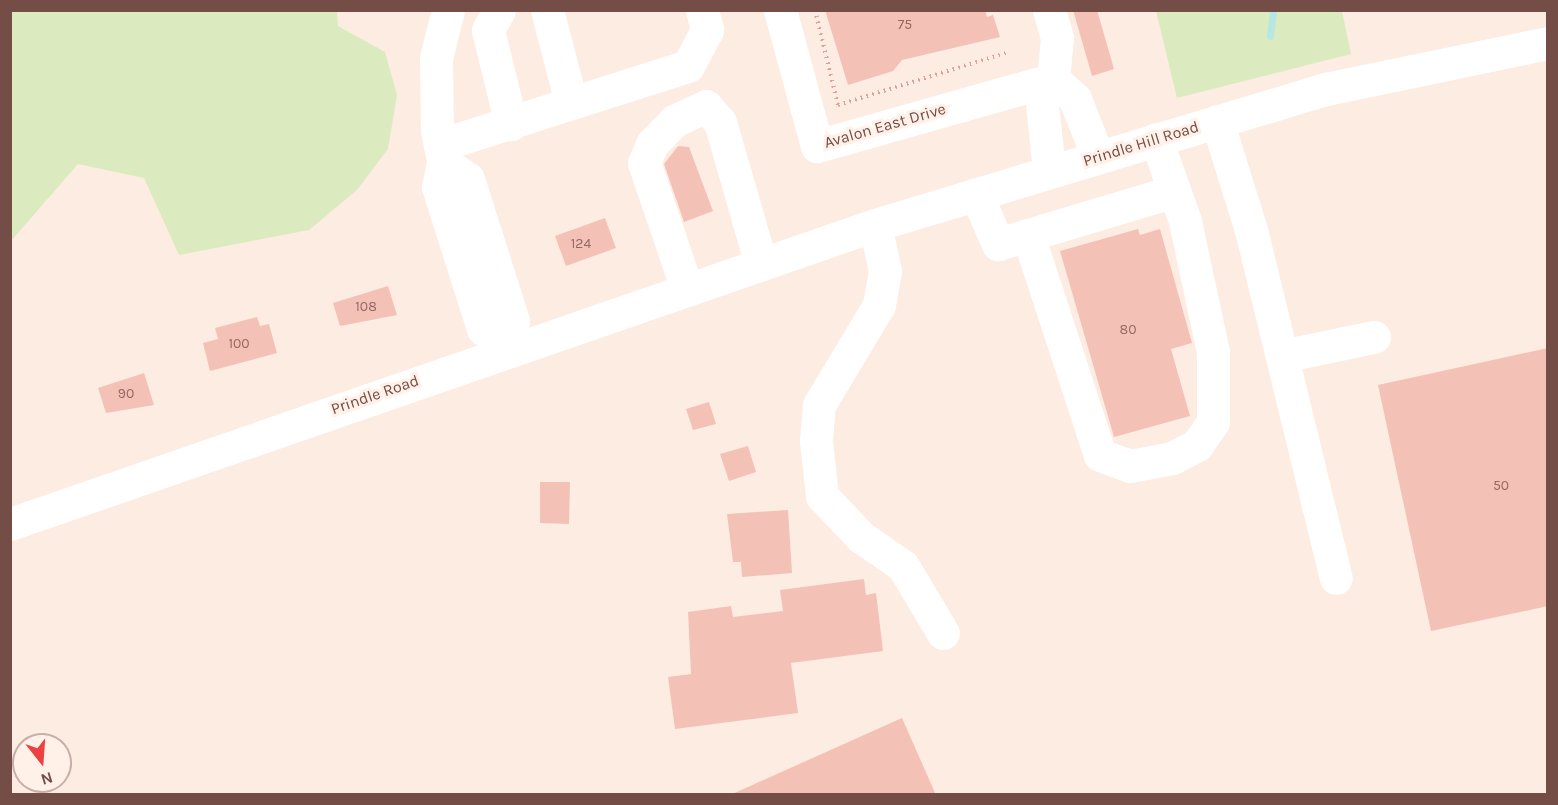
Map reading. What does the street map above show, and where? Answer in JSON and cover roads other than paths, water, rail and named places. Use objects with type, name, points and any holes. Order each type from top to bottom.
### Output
[{"type":"street","points":[[448,10],[436,58],[441,154],[438,187],[483,329],[504,342]]},
{"type":"street","points":[[499,10],[488,30],[511,124]]},
{"type":"street","points":[[547,10],[571,103]]},
{"type":"street","points":[[441,154],[511,124],[688,66],[707,30],[702,10]]},
{"type":"street","name":"Avalon East Drive","points":[[780,10],[817,146],[1053,79]]},
{"type":"street","points":[[1049,10],[1057,38],[1053,79],[1042,103],[1049,171]]},
{"type":"street","name":"Prindle Hill Road","points":[[751,268],[875,225],[1326,88],[1548,43]]},
{"type":"street","points":[[1053,79],[1075,99],[1098,157]]},
{"type":"street","points":[[687,289],[644,163],[652,144],[674,121],[706,106],[720,122],[751,268]]},
{"type":"street","points":[[1216,121],[1282,356],[1336,578]]},
{"type":"street","points":[[1028,235],[1095,448],[1105,460],[1130,466],[1173,458],[1197,445],[1210,430],[1216,386],[1208,322],[1185,221],[1171,192],[1156,138]]},
{"type":"street","points":[[976,194],[998,243],[1171,192]]},
{"type":"street","points":[[875,225],[885,271],[879,305],[819,405],[816,441],[822,496],[861,537],[903,566],[943,633]]},
{"type":"street","name":"Prindle Road","points":[[10,524],[504,342],[751,268]]},
{"type":"street","points":[[1282,356],[1374,337]]},
{"type":"waterway","points":[[1270,36],[1273,10]]}]
